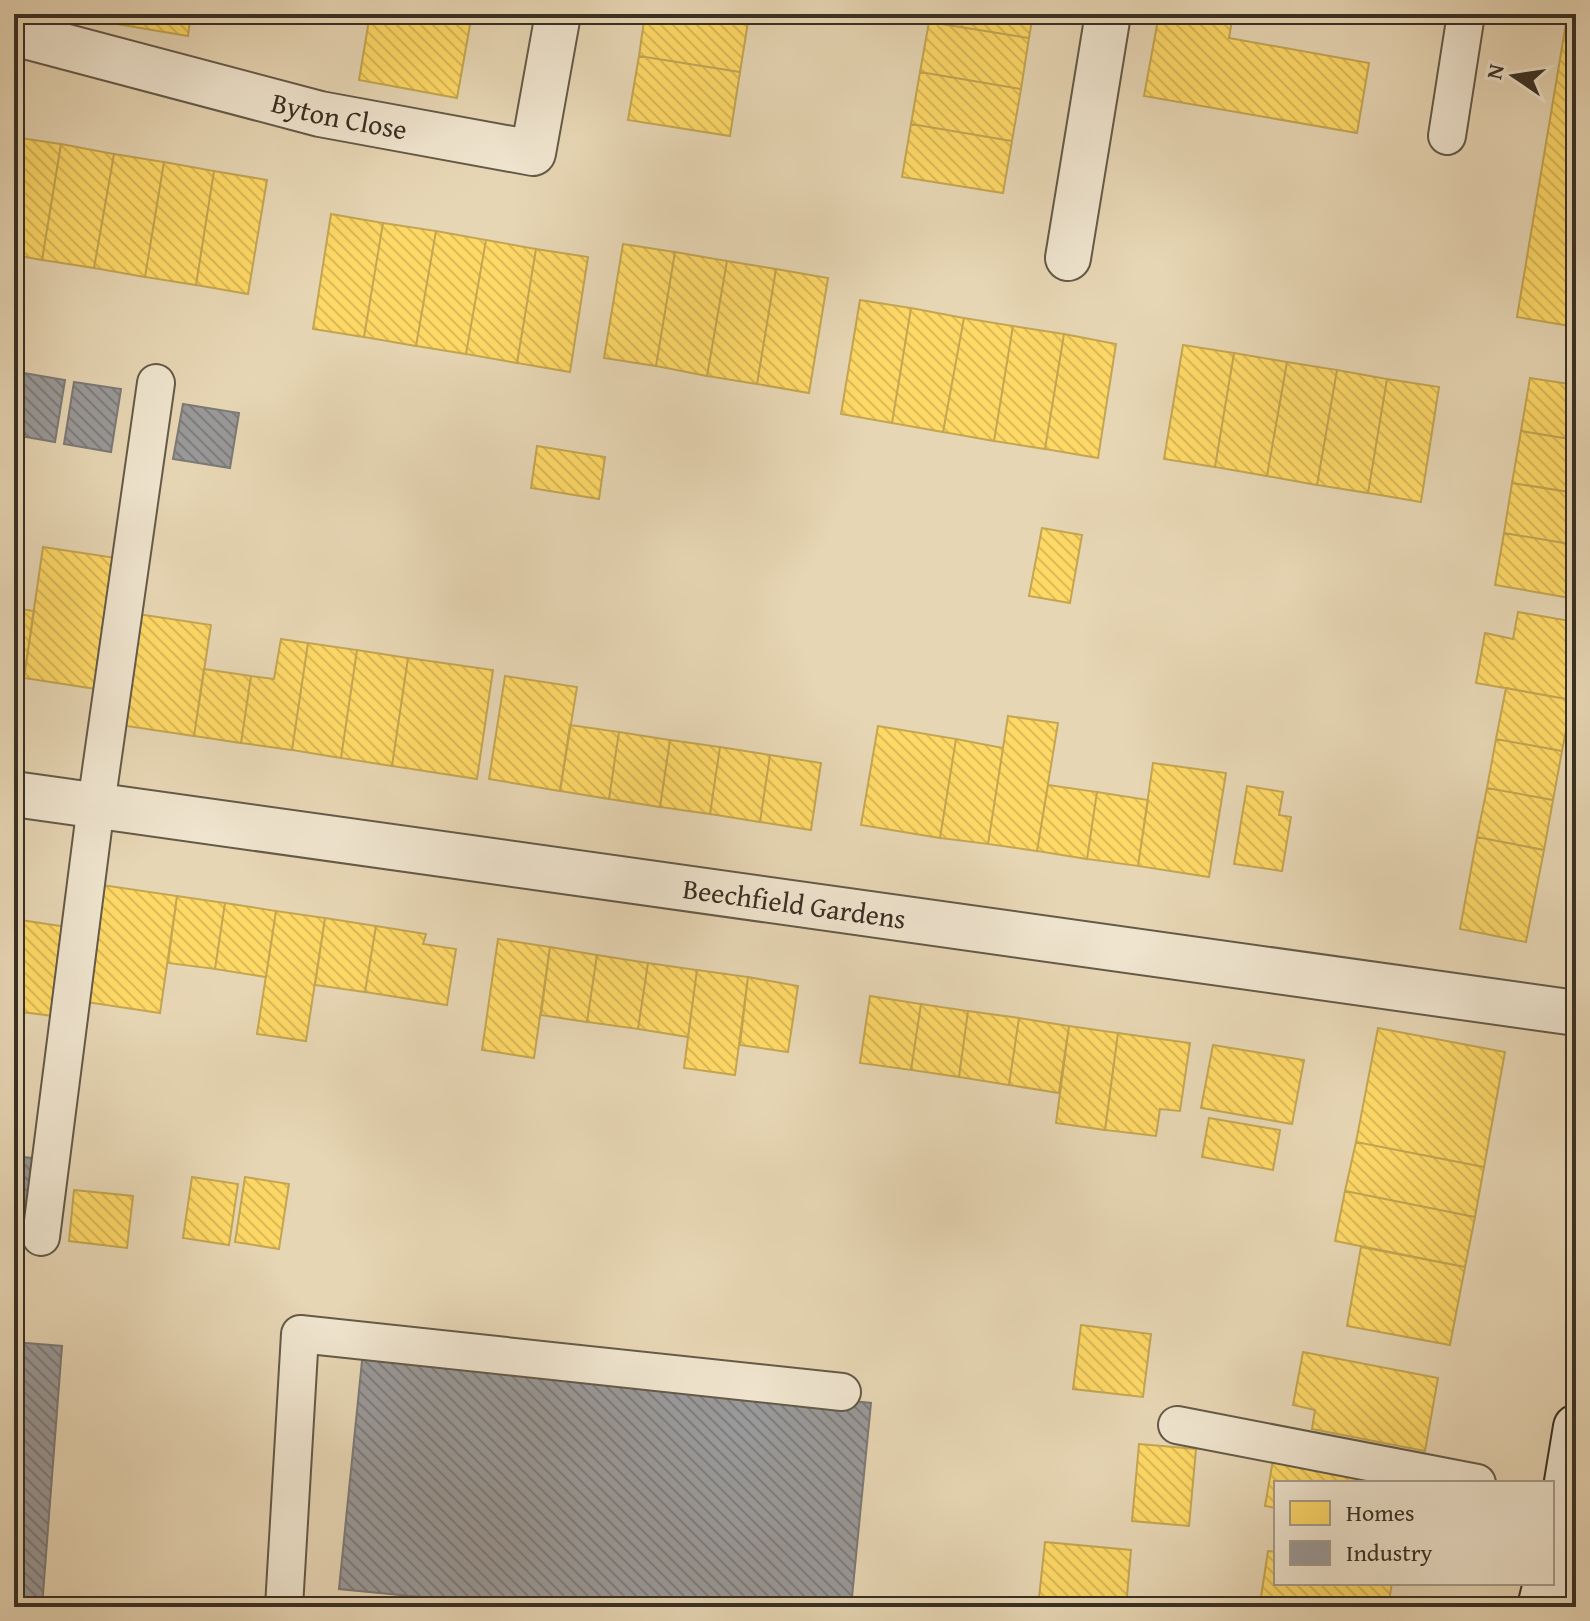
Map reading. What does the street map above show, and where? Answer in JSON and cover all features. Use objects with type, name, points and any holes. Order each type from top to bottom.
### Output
[{"type":"street","name":"Byton Close","points":[[14,33],[320,114],[533,153],[558,14]]},
{"type":"street","points":[[1068,258],[1108,14]]},
{"type":"street","name":"Beechfield Gardens","points":[[14,794],[1576,1013]]},
{"type":"street","points":[[1554,1536],[1558,1499],[1576,1427]]},
{"type":"street","points":[[1540,1607],[1546,1585]]},
{"type":"lane","points":[[1447,136],[1466,14]]},
{"type":"lane","points":[[41,1237],[96,805],[156,383]]},
{"type":"lane","points":[[284,1607],[300,1334],[842,1392]]},
{"type":"lane","points":[[1177,1425],[1467,1481]]},
{"type":"building: Homes","points":[[88,14],[191,14],[188,36],[87,19]]},
{"type":"building: Homes","points":[[370,14],[472,14],[457,98],[359,80]]},
{"type":"building: Homes","points":[[645,14],[700,14],[748,22],[740,72],[639,56]]},
{"type":"building: Homes","points":[[700,14],[749,14],[748,22]]},
{"type":"building: Homes","points":[[930,14],[1033,14],[1029,38],[929,22]]},
{"type":"building: Homes","points":[[1159,14],[1233,14],[1229,38],[1369,63],[1357,133],[1144,96]]},
{"type":"building: Homes","points":[[929,22],[1029,38],[1021,89],[920,72]]},
{"type":"building: Homes","points":[[1566,23],[1576,25],[1576,327],[1517,317]]},
{"type":"building: Homes","points":[[639,56],[740,72],[730,136],[628,120]]},
{"type":"building: Homes","points":[[920,72],[1021,89],[1012,141],[911,124]]},
{"type":"building: Homes","points":[[911,124],[1012,141],[1003,193],[902,177]]},
{"type":"building: Homes","points":[[14,137],[61,144],[42,260],[14,255]]},
{"type":"building: Homes","points":[[61,144],[114,154],[94,268],[42,260]]},
{"type":"building: Homes","points":[[114,154],[164,162],[145,277],[94,268]]},
{"type":"building: Homes","points":[[164,162],[214,171],[196,285],[145,277]]},
{"type":"building: Homes","points":[[214,171],[267,180],[248,294],[196,285]]},
{"type":"building: Homes","points":[[331,214],[383,223],[364,337],[313,329]]},
{"type":"building: Homes","points":[[383,223],[436,231],[416,346],[364,337]]},
{"type":"building: Homes","points":[[436,231],[486,240],[466,354],[416,346]]},
{"type":"building: Homes","points":[[486,240],[536,249],[517,363],[466,354]]},
{"type":"building: Homes","points":[[623,244],[675,252],[656,366],[604,358]]},
{"type":"building: Homes","points":[[536,249],[588,257],[570,372],[517,363]]},
{"type":"building: Homes","points":[[675,252],[727,261],[707,376],[656,366]]},
{"type":"building: Homes","points":[[727,261],[776,269],[757,384],[707,376]]},
{"type":"building: Homes","points":[[776,269],[828,278],[809,393],[757,384]]},
{"type":"building: Homes","points":[[860,300],[911,308],[892,423],[841,414]]},
{"type":"building: Homes","points":[[911,308],[964,318],[943,432],[892,423]]},
{"type":"building: Homes","points":[[964,318],[1013,326],[994,441],[943,432]]},
{"type":"building: Homes","points":[[1013,326],[1064,334],[1045,449],[994,441]]},
{"type":"building: Homes","points":[[1064,334],[1116,344],[1098,458],[1045,449]]},
{"type":"building: Homes","points":[[1183,345],[1234,353],[1215,467],[1164,459]]},
{"type":"building: Homes","points":[[1234,353],[1287,362],[1267,476],[1215,467]]},
{"type":"building: Homes","points":[[1287,362],[1337,370],[1317,485],[1267,476]]},
{"type":"building: Homes","points":[[1337,370],[1387,379],[1368,493],[1317,485]]},
{"type":"building: Homes","points":[[1530,378],[1576,385],[1576,440],[1521,431]]},
{"type":"building: Homes","points":[[1387,379],[1439,387],[1421,502],[1368,493]]},
{"type":"building: Homes","points":[[1521,431],[1576,440],[1576,493],[1512,483]]},
{"type":"building: Homes","points":[[537,446],[605,457],[599,499],[531,488]]},
{"type":"building: Homes","points":[[1512,483],[1576,493],[1576,545],[1504,533]]},
{"type":"building: Homes","points":[[1042,528],[1082,535],[1070,603],[1029,596]]},
{"type":"building: Homes","points":[[1504,533],[1576,545],[1576,599],[1495,585]]},
{"type":"building: Homes","points":[[43,547],[116,558],[96,689],[24,678]]},
{"type":"building: Homes","points":[[14,608],[34,611],[24,678],[14,677]]},
{"type":"building: Homes","points":[[1518,612],[1576,622],[1576,677],[1572,700],[1476,683],[1485,633],[1513,639]]},
{"type":"building: Homes","points":[[138,614],[211,625],[194,736],[120,725]]},
{"type":"building: Homes","points":[[281,639],[308,643],[292,750],[241,743],[251,676],[274,679]]},
{"type":"building: Homes","points":[[308,643],[357,650],[341,758],[292,750]]},
{"type":"building: Homes","points":[[357,650],[408,658],[392,766],[341,758]]},
{"type":"building: Homes","points":[[408,658],[493,670],[477,779],[392,766]]},
{"type":"building: Homes","points":[[204,669],[251,676],[241,743],[194,736]]},
{"type":"building: Homes","points":[[505,676],[577,687],[560,791],[489,779]]},
{"type":"building: Homes","points":[[1506,688],[1572,700],[1562,751],[1496,739]]},
{"type":"building: Homes","points":[[1008,716],[1058,723],[1037,851],[988,844]]},
{"type":"building: Homes","points":[[570,725],[619,732],[609,799],[560,791]]},
{"type":"building: Homes","points":[[878,726],[956,739],[940,838],[861,825]]},
{"type":"building: Homes","points":[[619,732],[670,740],[660,807],[609,799]]},
{"type":"building: Homes","points":[[956,739],[1003,748],[988,844],[940,838]]},
{"type":"building: Homes","points":[[1496,739],[1562,751],[1553,800],[1487,788]]},
{"type":"building: Homes","points":[[670,740],[720,747],[710,814],[660,807]]},
{"type":"building: Homes","points":[[720,747],[770,755],[760,822],[710,814]]},
{"type":"building: Homes","points":[[770,755],[821,763],[811,830],[760,822]]},
{"type":"building: Homes","points":[[1153,763],[1226,773],[1209,877],[1138,866]]},
{"type":"building: Homes","points":[[1048,785],[1097,792],[1087,859],[1037,851]]},
{"type":"building: Homes","points":[[1247,786],[1283,792],[1279,815],[1291,817],[1282,871],[1234,864]]},
{"type":"building: Homes","points":[[1487,788],[1553,800],[1544,850],[1477,837]]},
{"type":"building: Homes","points":[[1097,792],[1148,800],[1138,866],[1087,859]]},
{"type":"building: Homes","points":[[1477,837],[1544,850],[1526,942],[1460,929]]},
{"type":"building: Homes","points":[[102,885],[177,896],[160,1013],[86,1002]]},
{"type":"building: Homes","points":[[177,896],[225,903],[215,969],[168,963]]},
{"type":"building: Homes","points":[[225,903],[276,911],[266,977],[215,969]]},
{"type":"building: Homes","points":[[276,911],[325,918],[306,1041],[257,1034]]},
{"type":"building: Homes","points":[[325,918],[376,926],[365,992],[315,985]]},
{"type":"building: Homes","points":[[14,919],[74,928],[61,1017],[14,1011]]},
{"type":"building: Homes","points":[[376,926],[426,934],[423,944],[456,949],[447,1005],[365,992]]},
{"type":"building: Homes","points":[[498,939],[550,947],[534,1058],[482,1050]]},
{"type":"building: Homes","points":[[550,947],[597,955],[587,1022],[541,1015]]},
{"type":"building: Homes","points":[[597,955],[648,963],[638,1029],[587,1022]]},
{"type":"building: Homes","points":[[648,963],[697,970],[688,1037],[638,1029]]},
{"type":"building: Homes","points":[[697,970],[748,977],[735,1075],[684,1068]]},
{"type":"building: Homes","points":[[748,977],[798,986],[788,1052],[740,1045]]},
{"type":"building: Homes","points":[[870,996],[921,1004],[911,1070],[860,1063]]},
{"type":"building: Homes","points":[[921,1004],[968,1011],[959,1077],[911,1070]]},
{"type":"building: Homes","points":[[968,1011],[1019,1018],[1009,1085],[959,1077]]},
{"type":"building: Homes","points":[[1019,1018],[1069,1026],[1059,1093],[1009,1085]]},
{"type":"building: Homes","points":[[1069,1026],[1118,1033],[1105,1130],[1056,1123]]},
{"type":"building: Homes","points":[[1378,1028],[1505,1052],[1484,1167],[1356,1142]]},
{"type":"building: Homes","points":[[1118,1033],[1190,1043],[1180,1111],[1160,1109],[1156,1136],[1105,1130]]},
{"type":"building: Homes","points":[[1213,1045],[1304,1060],[1292,1124],[1201,1108]]},
{"type":"building: Homes","points":[[1209,1118],[1280,1130],[1273,1170],[1202,1157]]},
{"type":"building: Homes","points":[[1356,1142],[1484,1167],[1475,1217],[1345,1191]]},
{"type":"building: Homes","points":[[192,1177],[238,1184],[229,1245],[183,1238]]},
{"type":"building: Homes","points":[[245,1177],[289,1184],[279,1249],[235,1242]]},
{"type":"building: Homes","points":[[74,1190],[133,1196],[127,1248],[69,1241]]},
{"type":"building: Homes","points":[[1345,1191],[1475,1217],[1465,1267],[1335,1241]]},
{"type":"building: Homes","points":[[1361,1247],[1465,1267],[1450,1345],[1347,1326]]},
{"type":"building: Homes","points":[[1081,1325],[1151,1334],[1143,1397],[1073,1389]]},
{"type":"building: Homes","points":[[1303,1352],[1438,1378],[1425,1451],[1312,1429],[1315,1410],[1293,1405]]},
{"type":"building: Homes","points":[[1139,1444],[1196,1449],[1189,1526],[1132,1521]]},
{"type":"building: Homes","points":[[1273,1460],[1395,1481],[1274,1481],[1274,1508],[1265,1506]]},
{"type":"building: Homes","points":[[1045,1542],[1131,1550],[1126,1607],[1038,1607]]},
{"type":"building: Homes","points":[[1268,1551],[1274,1552],[1274,1585],[1392,1585],[1388,1607],[1283,1607],[1284,1600],[1261,1597]]},
{"type":"building: Industry","points":[[18,372],[65,380],[55,442],[14,435]]},
{"type":"building: Industry","points":[[74,382],[121,389],[111,452],[64,444]]},
{"type":"building: Industry","points":[[183,404],[239,413],[230,468],[173,459]]},
{"type":"building: Industry","points":[[14,1156],[41,1159],[33,1238],[14,1236]]},
{"type":"building: Industry","points":[[14,1342],[62,1346],[42,1607],[14,1607]]},
{"type":"building: Industry","points":[[363,1351],[871,1403],[851,1607],[523,1607],[339,1589]]}]
